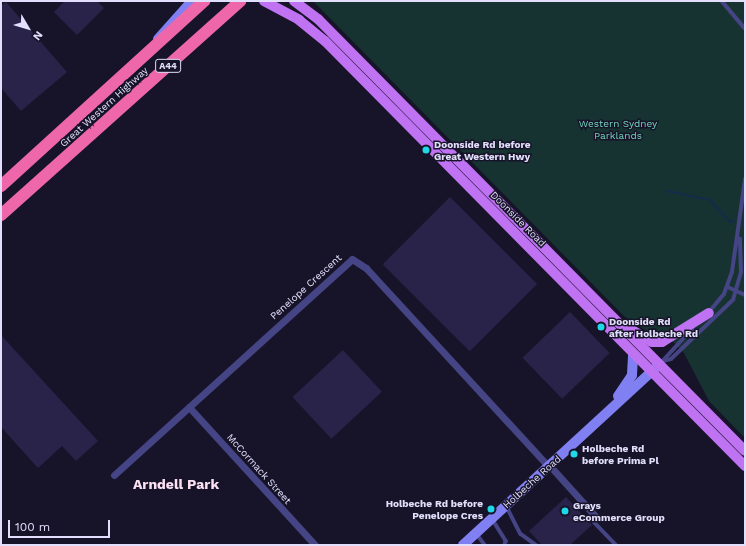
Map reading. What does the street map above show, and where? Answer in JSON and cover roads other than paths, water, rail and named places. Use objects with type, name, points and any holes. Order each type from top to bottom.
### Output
[{"type":"highway","name":"Great Western Highway","points":[[1,186],[155,44],[204,1]]},
{"type":"highway","name":"Great Western Highway","points":[[1,215],[240,1]]},
{"type":"main road","name":"Doonside Road","points":[[264,1],[299,20],[326,41],[632,354],[745,466]]},
{"type":"main road","name":"Doonside Road","points":[[294,1],[323,24],[661,363],[745,451]]},
{"type":"main road","points":[[621,324],[648,340],[661,342],[709,313]]},
{"type":"street","points":[[155,44],[166,26],[192,1]]},
{"type":"street","name":"Penelope Crescent","points":[[114,475],[352,259],[366,268],[550,467]]},
{"type":"street","name":"Holbeche Road","points":[[601,419],[627,387],[634,368],[632,354]]},
{"type":"street","name":"Holbeche Road","points":[[463,545],[550,467],[661,363]]},
{"type":"street","name":"McCormack Street","points":[[189,407],[315,545]]},
{"type":"street","points":[[550,467],[597,518]]},
{"type":"lane","points":[[722,1],[745,28]]},
{"type":"lane","points":[[661,363],[671,359],[724,311],[737,290],[741,272],[740,235],[745,179]]},
{"type":"lane","points":[[661,363],[709,313],[728,286],[740,235]]},
{"type":"lane","points":[[728,286],[745,295]]},
{"type":"lane","points":[[506,506],[522,534],[536,545]]},
{"type":"lane","points":[[597,518],[596,523],[616,545]]},
{"type":"lane","points":[[492,519],[506,540],[505,545]]},
{"type":"lane","points":[[476,533],[485,545]]},
{"type":"waterway","points":[[667,191],[710,200],[729,221],[734,222]]},
{"type":"place","name":"Doonside Rd before Great Western Hwy","points":[[426,150]]},
{"type":"place","name":"Doonside Rd after Holbeche Rd","points":[[601,327]]},
{"type":"place","name":"Holbeche Rd before Prima Pl","points":[[574,454]]},
{"type":"place","name":"Holbeche Rd before Penelope Cres","points":[[491,509]]},
{"type":"place","name":"Grays eCommerce Group","points":[[565,511]]},
{"type":"district","name":"Arndell Park","points":[[176,484]]},
{"type":"park label","name":"Western Sydney Parklands","points":[[618,128]]}]
